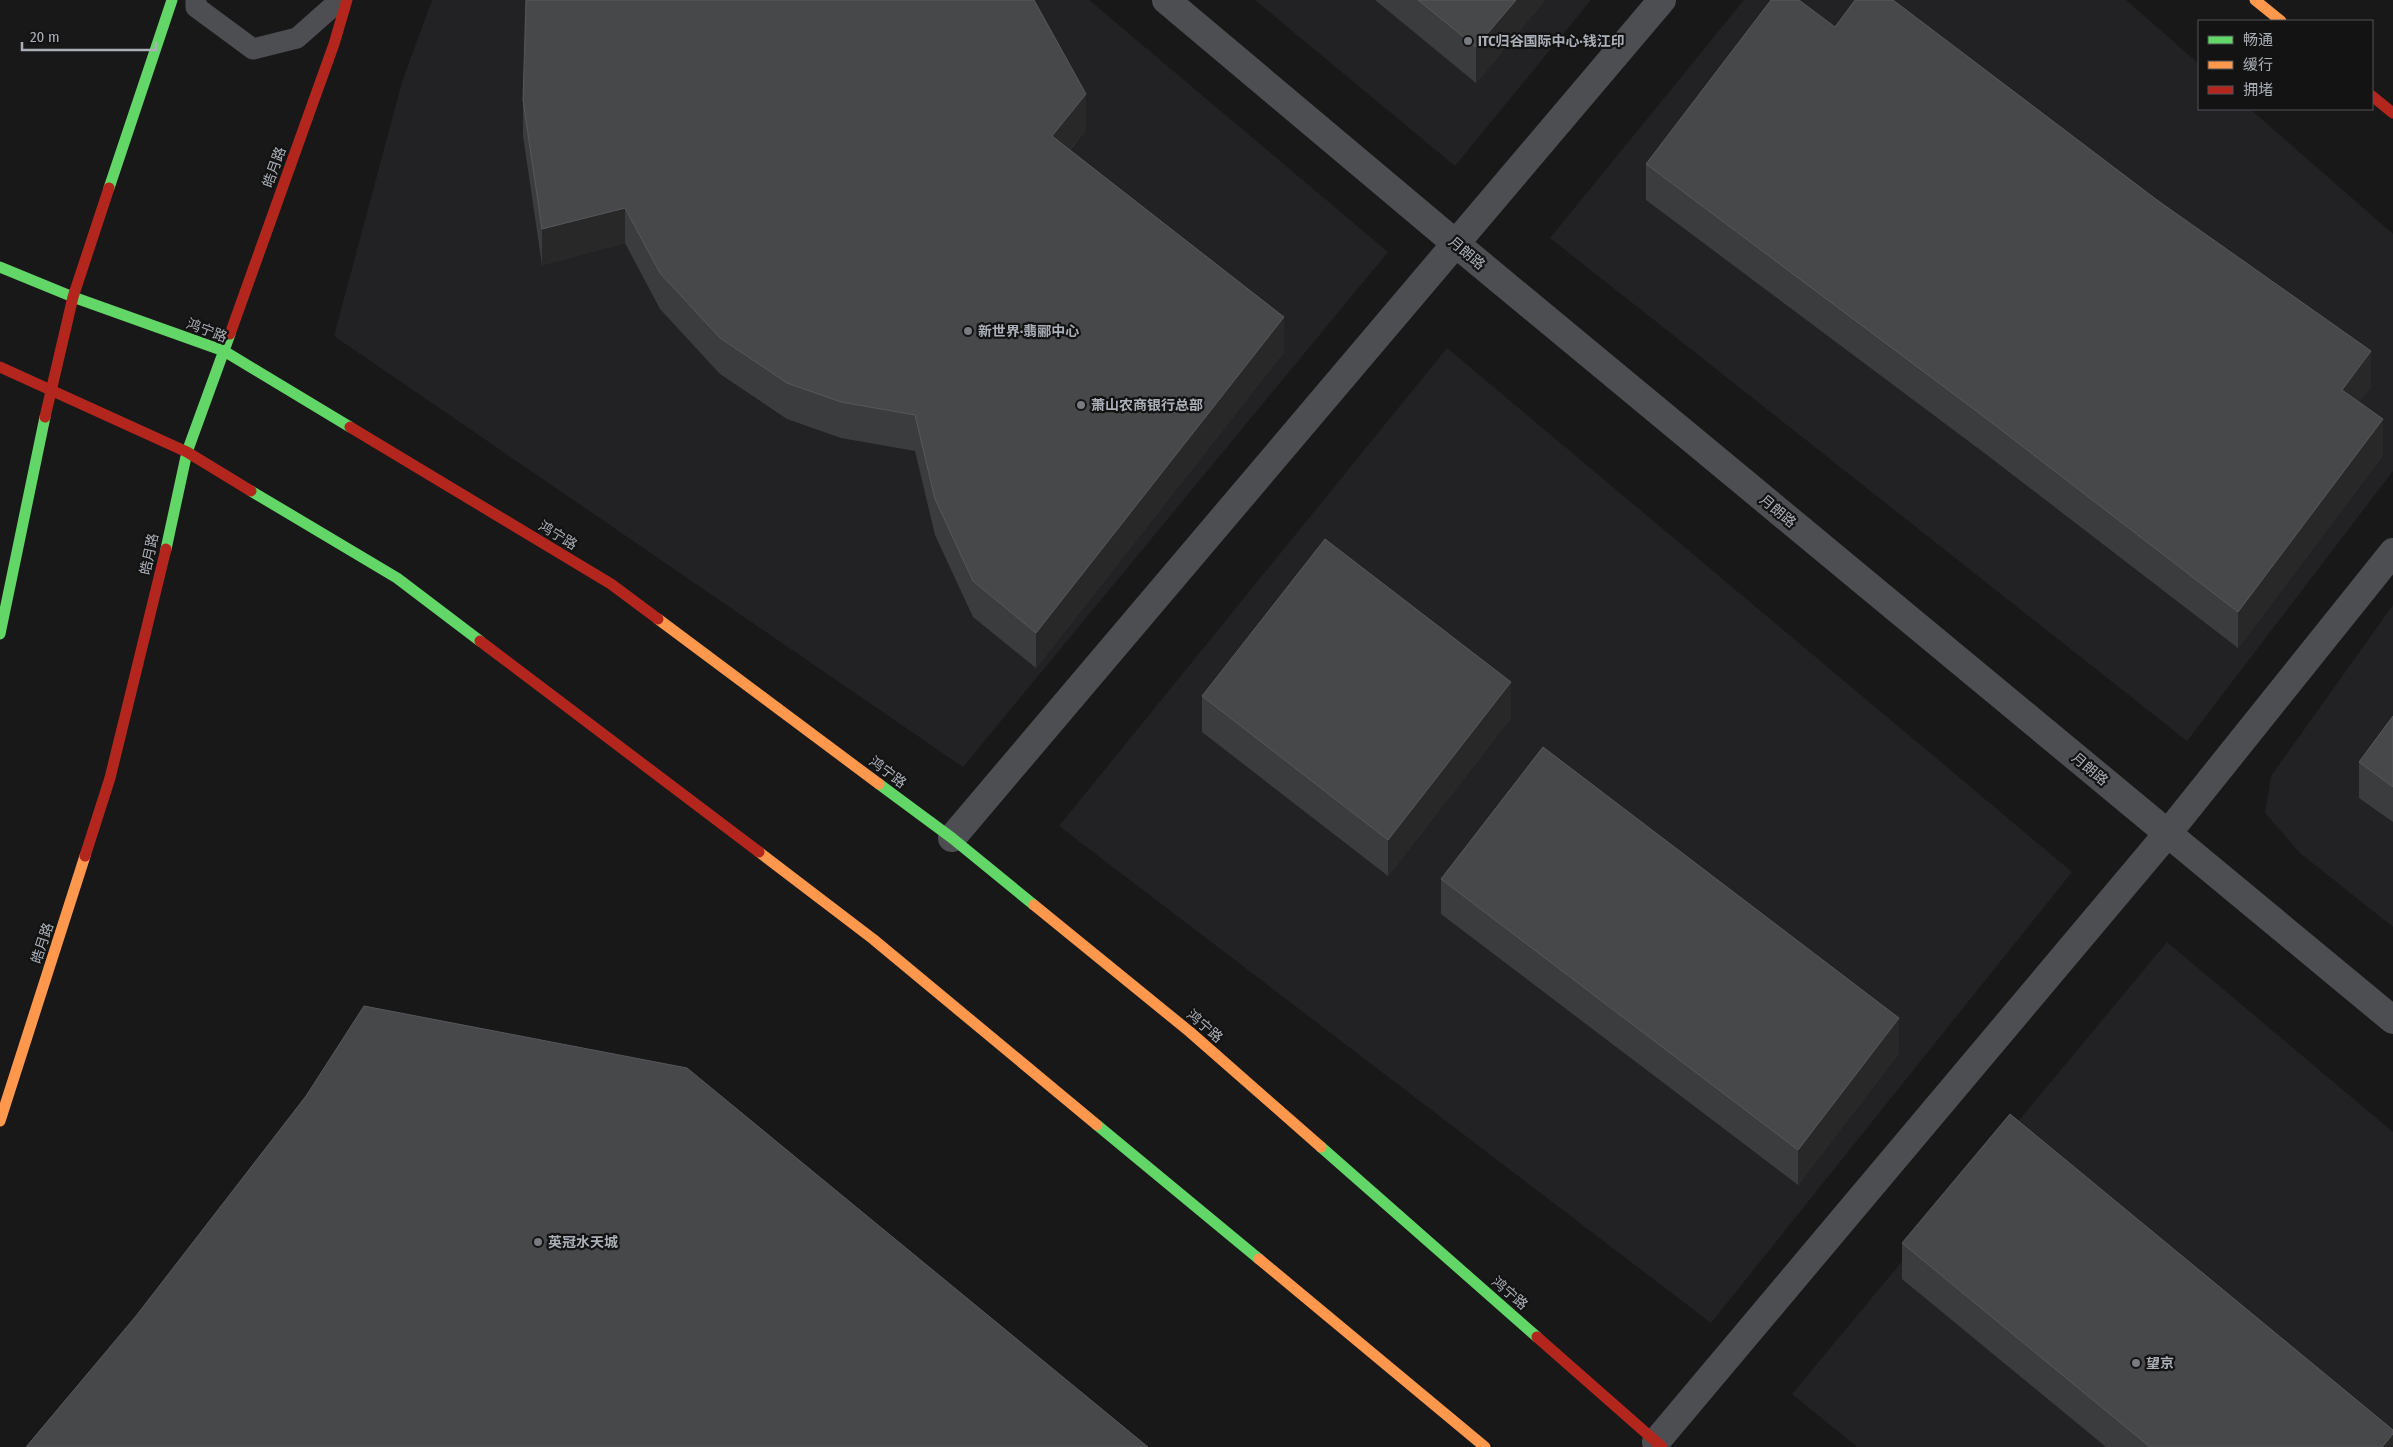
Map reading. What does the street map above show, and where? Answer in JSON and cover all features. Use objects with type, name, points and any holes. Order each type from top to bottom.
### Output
[{"type":"main road","points":[[0,634],[51,389],[73,297],[172,0]]},
{"type":"main road","name":"皓月路","points":[[0,1121],[110,778],[152,607],[187,452],[334,44],[347,0]]},
{"type":"main road","points":[[2255,0],[2280,20]]},
{"type":"main road","points":[[2373,97],[2393,113]]},
{"type":"main road","name":"鸿宁路","points":[[0,267],[73,297],[224,351],[611,584],[952,838],[1190,1032],[1659,1444]]},
{"type":"main road","points":[[0,367],[187,452],[397,578],[865,932],[1486,1447]]},
{"type":"street","name":"月朗路","points":[[1166,0],[1455,243],[2393,1020]]},
{"type":"street","points":[[952,838],[1662,0]]},
{"type":"street","points":[[1659,1444],[2168,833],[2393,552]]},
{"type":"lane","points":[[196,0],[196,7],[253,49],[297,38],[340,0]]},
{"type":"shaded area","points":[[432,0],[1089,0],[1388,252],[963,767],[334,336],[402,82]]},
{"type":"shaded area","points":[[1255,0],[1591,0],[1455,166]]},
{"type":"shaded area","points":[[1744,0],[2126,0],[2198,63],[2198,110],[2251,110],[2393,234],[2393,471],[2187,741],[1550,238]]},
{"type":"shaded area","points":[[1447,348],[2072,872],[1711,1323],[1059,826]]},
{"type":"shaded area","points":[[2393,605],[2393,927],[2300,853],[2265,813],[2271,776]]},
{"type":"shaded area","points":[[2167,942],[2393,1132],[2393,1447],[1857,1447],[1792,1394]]},
{"type":"building","name":"新世界·翡郦中心","points":[[526,0],[1034,0],[1086,94],[1052,136],[1284,317],[1036,633],[973,581],[935,499],[915,415],[841,402],[787,383],[720,338],[660,273],[625,208],[542,229],[523,100]]},
{"type":"building","points":[[1418,0],[1516,0],[1476,47]]},
{"type":"building","points":[[1771,0],[1799,0],[1835,27],[1855,0],[1893,0],[2157,200],[2371,351],[2342,390],[2383,419],[2238,612],[1987,419],[1646,164]]},
{"type":"building","points":[[1325,539],[1511,682],[1388,840],[1202,696]]},
{"type":"building","points":[[2393,716],[2393,787],[2359,762]]},
{"type":"building","points":[[1543,747],[1899,1018],[1798,1150],[1441,879]]},
{"type":"building","name":"英冠水天城","points":[[364,1006],[687,1068],[1148,1447],[26,1447],[136,1316],[306,1096]]},
{"type":"building","name":"望京","points":[[2010,1114],[2393,1430],[2393,1434],[2382,1447],[2150,1447],[1902,1243]]},
{"type":"traffic: fast","points":[[109,188],[172,0]]},
{"type":"traffic: fast","points":[[0,267],[73,297],[224,351],[350,427]]},
{"type":"traffic: fast","points":[[166,549],[187,452],[230,334]]},
{"type":"traffic: fast","points":[[0,634],[45,417]]},
{"type":"traffic: fast","points":[[251,491],[397,578],[480,641]]},
{"type":"traffic: fast","points":[[879,784],[952,838],[1034,905]]},
{"type":"traffic: fast","points":[[1097,1125],[1259,1259]]},
{"type":"traffic: fast","points":[[1321,1147],[1537,1337]]},
{"type":"traffic: slow","points":[[2255,0],[2280,20]]},
{"type":"traffic: slow","points":[[658,619],[879,784]]},
{"type":"traffic: slow","points":[[759,852],[873,939],[1097,1125]]},
{"type":"traffic: slow","points":[[0,1121],[85,856]]},
{"type":"traffic: slow","points":[[1034,905],[1190,1032],[1321,1147]]},
{"type":"traffic: slow","points":[[1259,1259],[1485,1447]]},
{"type":"traffic: jam","points":[[230,334],[334,44],[347,0]]},
{"type":"traffic: jam","points":[[2373,97],[2393,113]]},
{"type":"traffic: jam","points":[[45,417],[73,297],[109,188]]},
{"type":"traffic: jam","points":[[0,367],[187,452],[251,491]]},
{"type":"traffic: jam","points":[[350,427],[611,584],[658,619]]},
{"type":"traffic: jam","points":[[85,856],[110,778],[166,549]]},
{"type":"traffic: jam","points":[[480,641],[759,852]]},
{"type":"traffic: jam","points":[[1537,1337],[1662,1447]]},
{"type":"place","name":"ITC归谷国际中心·钱江印","points":[[1468,41]]},
{"type":"place","name":"新世界·翡郦中心","points":[[968,331]]},
{"type":"place","name":"萧山农商银行总部","points":[[1081,405]]},
{"type":"place","name":"英冠水天城","points":[[538,1242]]},
{"type":"place","name":"望京","points":[[2136,1363]]}]
